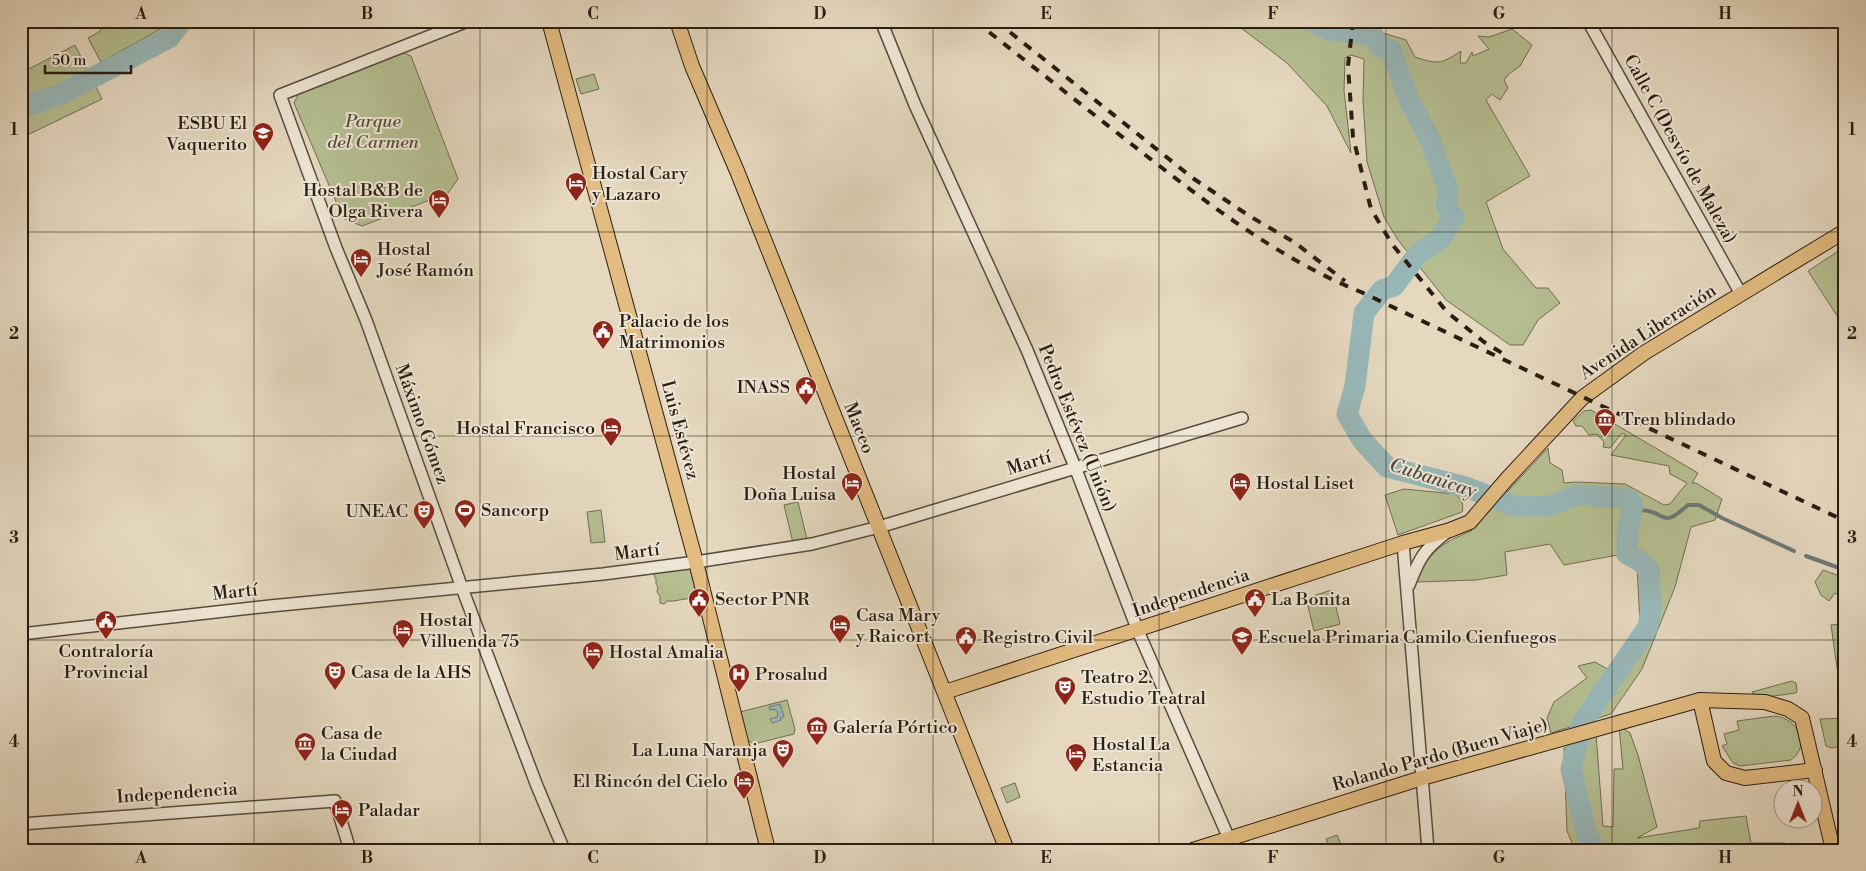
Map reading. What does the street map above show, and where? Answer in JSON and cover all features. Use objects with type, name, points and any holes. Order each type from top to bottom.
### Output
[{"type":"main road","name":"Luis Estévez","points":[[549,21],[696,562],[768,850]]},
{"type":"main road","name":"Maceo","points":[[677,21],[692,66],[737,171],[1007,850]]},
{"type":"main road","name":"Avenida Liberación","points":[[1450,530],[1470,522],[1582,398],[1644,353],[1845,231]]},
{"type":"main road","name":"Independencia","points":[[945,692],[1138,631],[1404,543],[1450,530]]},
{"type":"main road","name":"Rolando Pardo (Buen Viaje)","points":[[1193,850],[1232,844],[1318,810],[1422,778],[1700,700],[1765,702],[1788,709],[1802,718],[1815,770]]},
{"type":"main road","points":[[1700,700],[1714,761],[1726,773],[1745,778],[1815,770],[1833,850]]},
{"type":"street","name":"Máximo Gómez","points":[[468,21],[280,94],[336,248],[366,320],[462,588],[537,786],[564,850]]},
{"type":"street","name":"Pedro Estévez (Unión)","points":[[881,21],[915,105],[1027,350],[1075,467],[1138,631],[1232,844]]},
{"type":"street","name":"Calle C (Desvío de Maleza)","points":[[1588,21],[1741,294]]},
{"type":"street","name":"Martí","points":[[21,634],[270,606],[603,574],[812,544],[879,526],[1242,418]]},
{"type":"street","points":[[1408,586],[1422,554],[1450,530]]},
{"type":"street","points":[[1404,543],[1428,850]]},
{"type":"street","name":"Independencia","points":[[21,824],[335,801],[350,850]]},
{"type":"green space","points":[[107,21],[175,21],[101,62],[88,38],[99,32]]},
{"type":"green space","points":[[1232,21],[1356,21],[1357,25],[1406,40],[1415,57],[1434,62],[1448,59],[1461,51],[1460,63],[1466,63],[1472,52],[1473,56],[1489,49],[1478,36],[1489,37],[1512,29],[1532,45],[1520,66],[1504,80],[1508,88],[1500,100],[1492,94],[1486,100],[1530,176],[1486,202],[1503,249],[1536,288],[1548,288],[1560,303],[1538,320],[1523,345],[1510,345],[1446,300],[1398,240],[1384,217],[1367,162],[1363,100],[1364,59],[1351,55],[1345,58],[1344,91],[1351,153],[1327,106],[1287,63]]},
{"type":"green space","points":[[75,45],[102,99],[21,138],[21,73]]},
{"type":"green space","name":"Parque del Carmen","points":[[401,52],[411,56],[458,179],[448,193],[362,226],[343,218],[294,103],[299,93]]},
{"type":"green space","points":[[594,74],[599,89],[581,94],[576,79]]},
{"type":"green space","points":[[1843,248],[1845,251],[1845,328],[1808,271]]},
{"type":"green space","points":[[1591,410],[1698,473],[1692,483],[1696,483],[1722,499],[1715,520],[1691,527],[1675,587],[1642,669],[1611,714],[1551,733],[1547,718],[1554,702],[1587,678],[1578,666],[1595,662],[1611,671],[1640,624],[1637,565],[1623,554],[1564,565],[1550,544],[1505,552],[1507,575],[1476,580],[1416,582],[1431,556],[1451,540],[1471,531],[1548,448],[1550,463],[1562,470],[1564,483],[1625,484],[1664,505],[1670,504],[1687,483],[1670,474],[1669,466],[1611,455],[1626,435],[1622,433],[1610,448],[1603,447],[1604,442],[1597,434],[1589,435],[1582,426],[1576,426],[1573,421],[1584,411]]},
{"type":"green space","points":[[1404,489],[1455,494],[1462,502],[1462,512],[1398,535],[1385,495]]},
{"type":"green space","points":[[798,502],[807,539],[793,543],[784,505]]},
{"type":"green space","points":[[601,510],[605,542],[591,543],[587,512]]},
{"type":"green space","points":[[694,567],[699,591],[696,599],[660,603],[660,596],[657,592],[658,587],[654,576],[655,571]]},
{"type":"green space","points":[[1823,570],[1845,578],[1845,598],[1835,593],[1829,601],[1821,595],[1815,582]]},
{"type":"green space","points":[[1332,590],[1340,624],[1314,631],[1306,598]]},
{"type":"green space","points":[[1845,624],[1845,702],[1842,703],[1831,625]]},
{"type":"green space","points":[[1792,681],[1796,683],[1796,693],[1759,698],[1755,697],[1752,692]]},
{"type":"green space","points":[[787,700],[795,729],[794,734],[754,744],[746,739],[740,712]]},
{"type":"green space","points":[[1774,716],[1789,721],[1795,726],[1801,740],[1797,754],[1791,760],[1740,766],[1733,763],[1722,746],[1727,744],[1724,734],[1739,730],[1737,721]]},
{"type":"green space","points":[[1845,718],[1845,745],[1832,748],[1826,746],[1820,719]]},
{"type":"green space","points":[[1619,726],[1630,733],[1638,755],[1657,827],[1637,838],[1699,828],[1700,821],[1746,816],[1751,843],[1785,843],[1793,850],[1575,850],[1567,831],[1564,748],[1579,739],[1596,734],[1603,826],[1613,827],[1614,769],[1623,769]]},
{"type":"green space","points":[[1015,783],[1020,797],[1007,803],[1001,788]]},
{"type":"green space","points":[[1337,835],[1342,847],[1330,850],[1326,839]]},
{"type":"water","points":[[780,704],[784,717],[772,723],[770,719],[777,717],[778,713],[775,709],[770,710],[769,707]]},
{"type":"waterway","points":[[21,108],[61,94],[169,38],[182,21]]},
{"type":"waterway","name":"Cubanicay","points":[[1310,21],[1329,30],[1373,35],[1379,46],[1391,50],[1409,100],[1430,140],[1448,190],[1446,206],[1454,217],[1440,239],[1418,254],[1394,286],[1382,290],[1364,313],[1355,386],[1347,414],[1362,440],[1387,467],[1466,487],[1514,506],[1549,506],[1578,495],[1625,498],[1633,506],[1627,532],[1627,554],[1641,562],[1649,570],[1651,608],[1648,627],[1582,723],[1571,769],[1586,832],[1594,850]]},
{"type":"waterway","points":[[1641,510],[1650,511],[1668,518],[1673,517],[1688,505],[1699,505],[1722,518],[1794,551]]},
{"type":"waterway","points":[[1806,556],[1845,570]]},
{"type":"railway","points":[[975,21],[1212,206],[1299,262],[1845,521]]},
{"type":"railway","points":[[996,21],[1194,179],[1251,217],[1294,242],[1345,281]]},
{"type":"railway","points":[[1353,21],[1348,66],[1353,137],[1371,209],[1392,244],[1447,312],[1484,342],[1502,353]]},
{"type":"place","name":"ESBU El Vaquerito","points":[[263,152]]},
{"type":"place","name":"Hostal Cary y Lazaro","points":[[576,202]]},
{"type":"place","name":"Hostal B&B de Olga Rivera","points":[[439,219]]},
{"type":"place","name":"Hostal José Ramón","points":[[361,278]]},
{"type":"place","name":"Palacio de los Matrimonios","points":[[603,350]]},
{"type":"place","name":"INASS","points":[[806,406]]},
{"type":"place","name":"Tren blindado","points":[[1605,438]]},
{"type":"place","name":"Hostal Francisco","points":[[611,447]]},
{"type":"place","name":"Hostal Doña Luisa","points":[[852,502]]},
{"type":"place","name":"Hostal Liset","points":[[1240,502]]},
{"type":"place","name":"Sancorp","points":[[465,529]]},
{"type":"place","name":"UNEAC","points":[[424,530]]},
{"type":"place","name":"Sector PNR","points":[[699,618]]},
{"type":"place","name":"La Bonita","points":[[1255,618]]},
{"type":"place","name":"Contraloría Provincial","points":[[106,640]]},
{"type":"place","name":"Casa Mary y Raicort","points":[[840,644]]},
{"type":"place","name":"Hostal Villuenda 75","points":[[403,649]]},
{"type":"place","name":"Registro Civil","points":[[966,656]]},
{"type":"place","name":"Escuela Primaria Camilo Cienfuegos","points":[[1242,656]]},
{"type":"place","name":"Hostal Amalia","points":[[593,671]]},
{"type":"place","name":"Casa de la AHS","points":[[335,691]]},
{"type":"place","name":"Prosalud","points":[[739,693]]},
{"type":"place","name":"Teatro 2. Estudio Teatral","points":[[1065,706]]},
{"type":"place","name":"Galería Pórtico","points":[[817,746]]},
{"type":"place","name":"Casa de la Ciudad","points":[[305,762]]},
{"type":"place","name":"La Luna Naranja","points":[[783,769]]},
{"type":"place","name":"Hostal La Estancia","points":[[1076,773]]},
{"type":"place","name":"El Rincón del Cielo","points":[[744,800]]},
{"type":"place","name":"Paladar","points":[[342,829]]}]
